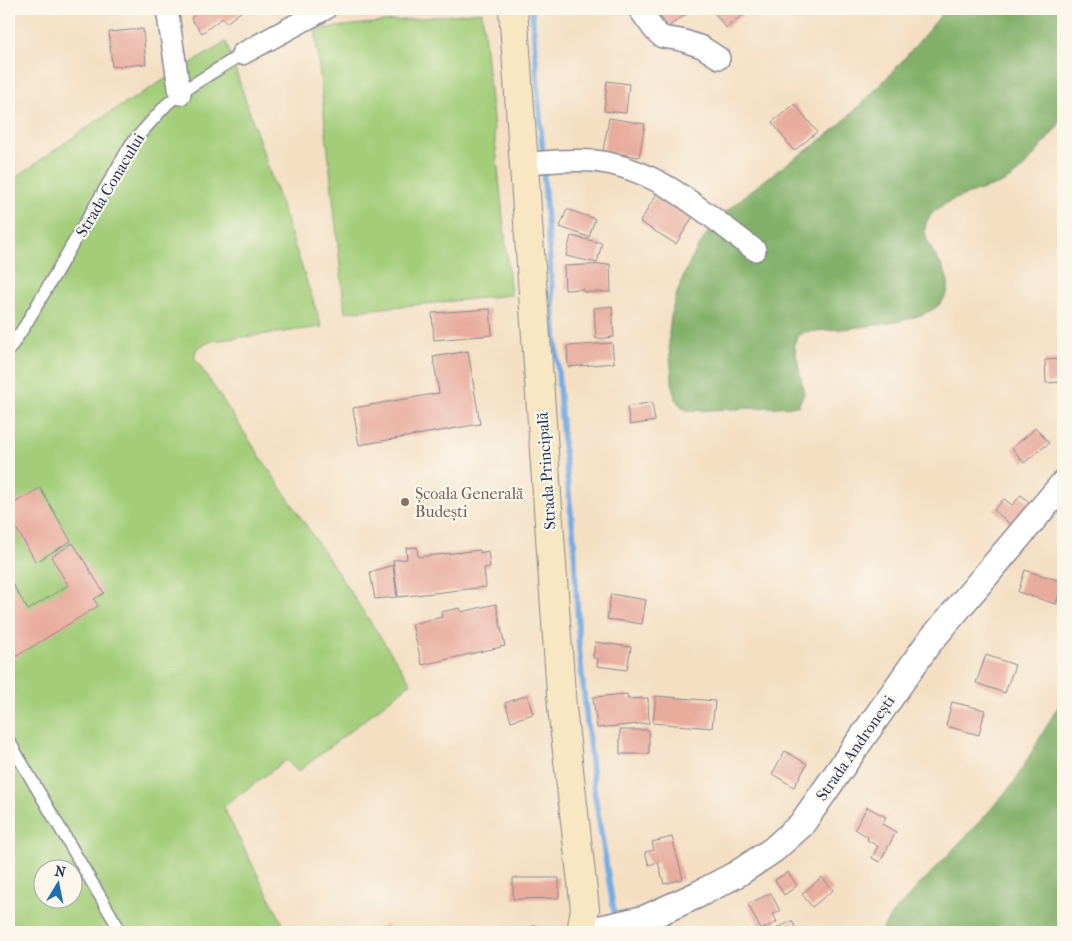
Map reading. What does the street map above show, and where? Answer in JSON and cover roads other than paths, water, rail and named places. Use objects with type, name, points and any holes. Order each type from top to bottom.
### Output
[{"type":"main road","name":"Strada Principală","points":[[513,9],[528,163],[562,708],[584,909],[597,930]]},
{"type":"street","points":[[167,9],[180,94]]},
{"type":"street","name":"Strada Conacului","points":[[242,54],[325,9]]},
{"type":"street","points":[[638,9],[655,32],[662,37],[681,40],[702,47],[719,58]]},
{"type":"street","points":[[528,163],[593,161],[621,166],[648,175],[705,210],[754,250]]},
{"type":"street","name":"Strada Andronești","points":[[597,930],[644,919],[737,874],[773,850],[801,825],[927,645],[1063,484]]},
{"type":"lane","name":"Strada Conacului","points":[[9,350],[131,144],[148,122],[180,94],[242,54]]},
{"type":"lane","points":[[9,741],[121,932]]},
{"type":"waterway","points":[[532,9],[543,157]]},
{"type":"waterway","points":[[543,166],[563,439],[574,540],[579,646],[594,789],[615,918]]},
{"type":"place","name":"Școala Generală Budești","points":[[405,502]]}]
